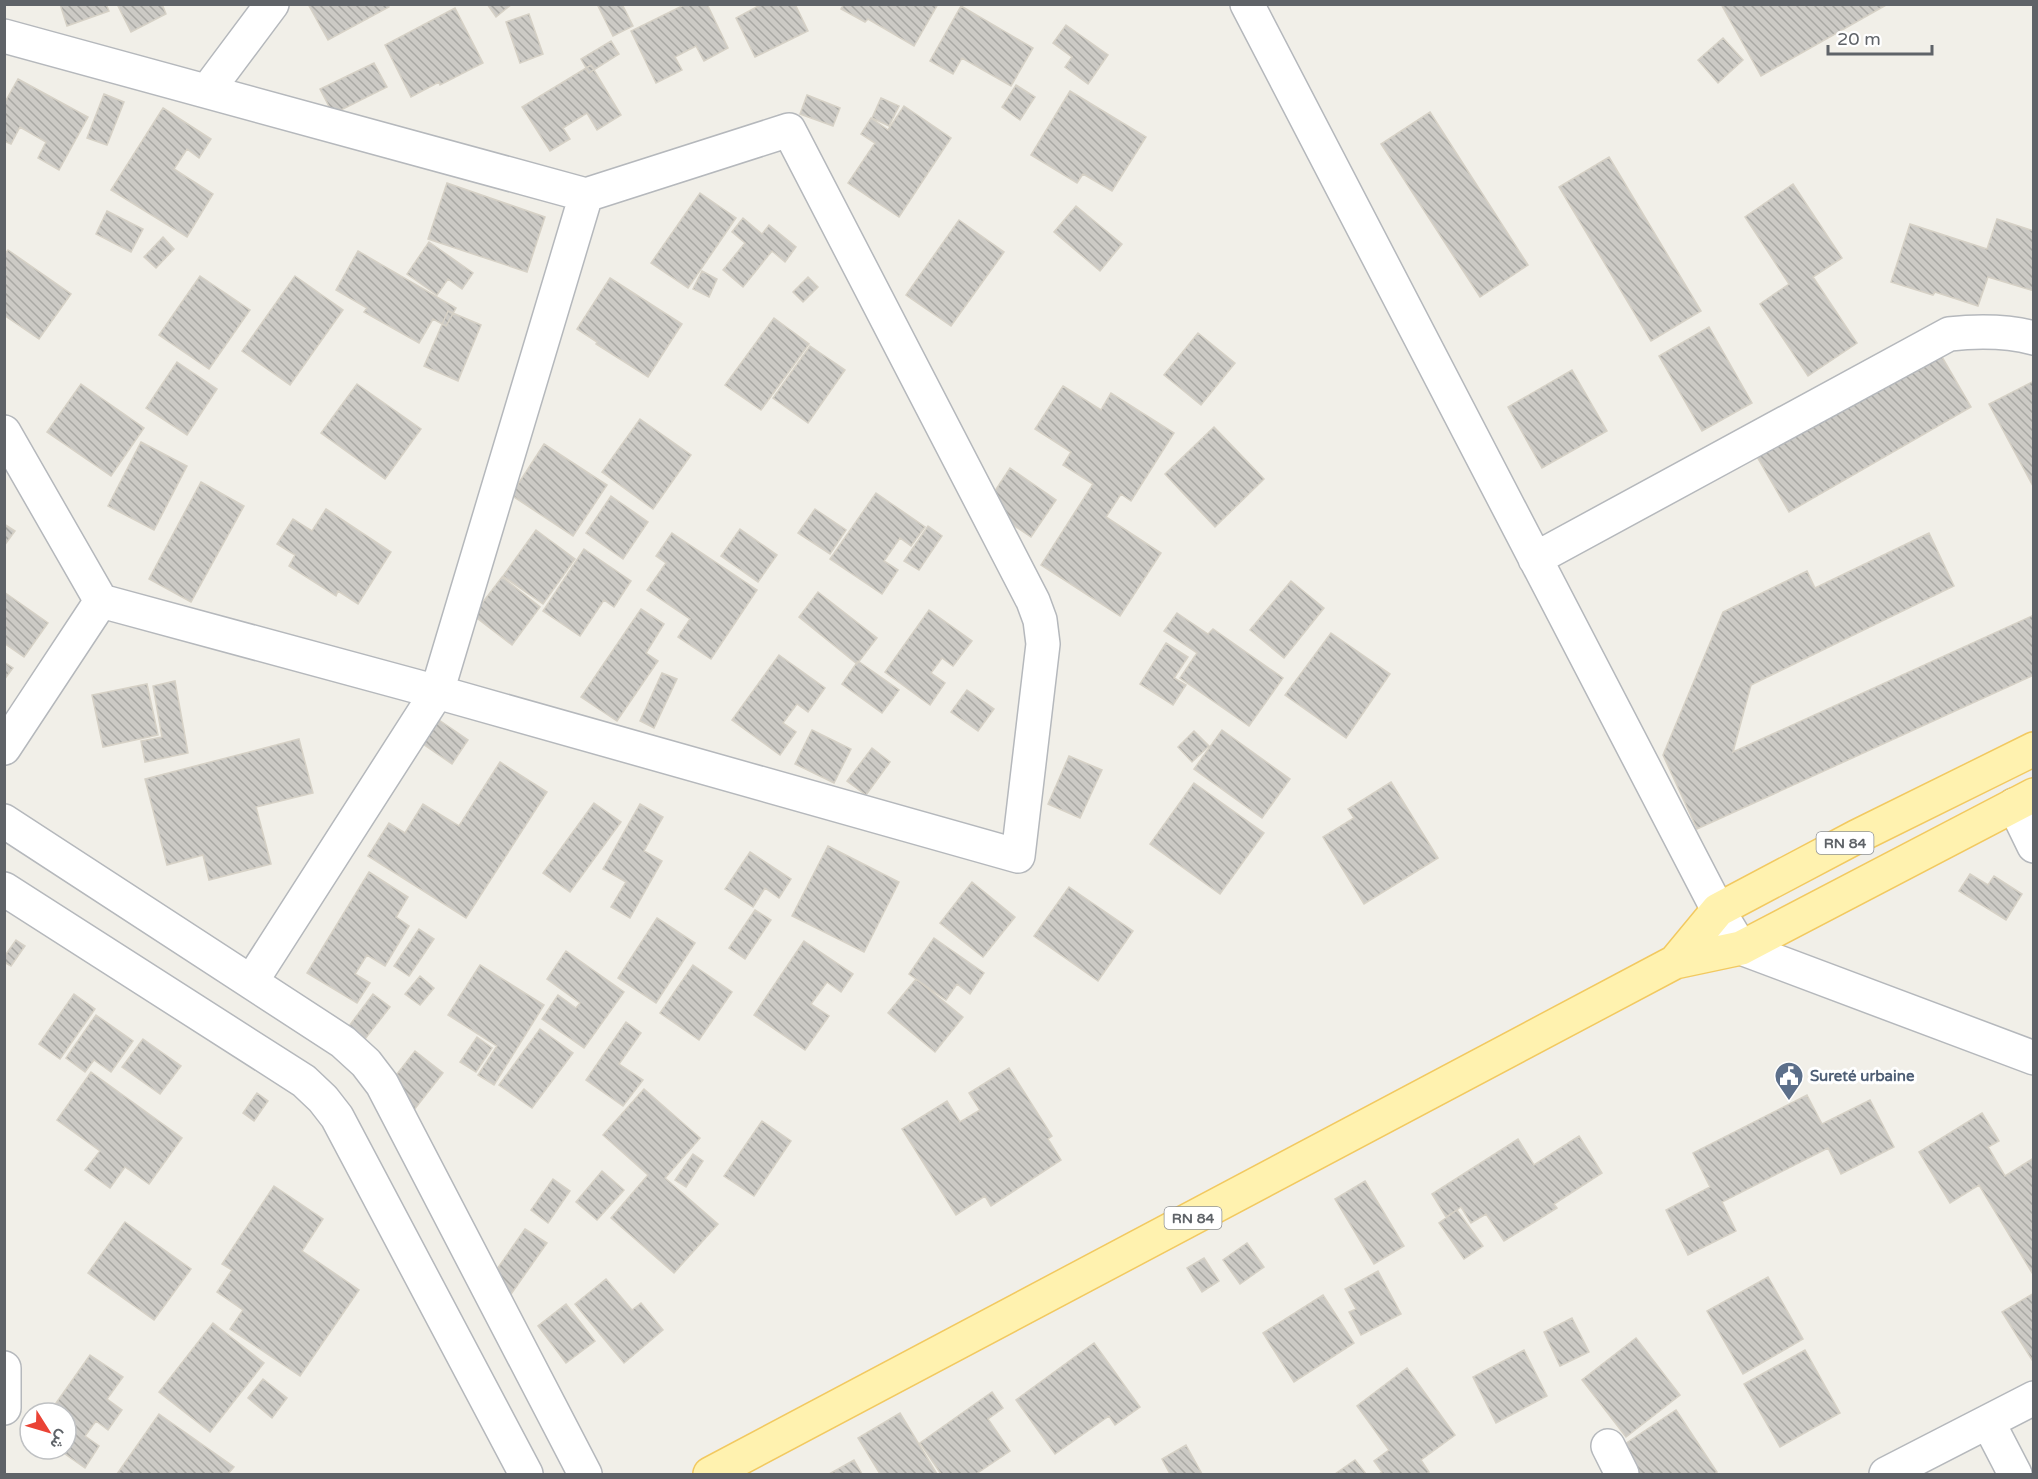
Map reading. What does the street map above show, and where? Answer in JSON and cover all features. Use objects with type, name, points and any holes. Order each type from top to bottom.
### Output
[{"type":"main road","name":"RN 84","points":[[1676,962],[1718,910],[1856,837],[2034,749]]},
{"type":"main road","name":"RN 84","points":[[710,1474],[1676,962],[1741,948],[2024,800]]},
{"type":"street","points":[[207,91],[272,4]]},
{"type":"street","points":[[1247,4],[1718,910],[1741,948],[2034,1058]]},
{"type":"street","points":[[4,36],[586,195],[789,130],[1033,601],[1040,620],[1043,644],[1018,856],[437,692],[101,601],[4,432]]},
{"type":"street","points":[[251,982],[437,692],[586,195]]},
{"type":"street","points":[[1535,559],[1949,334],[1972,331],[2034,338]]},
{"type":"street","points":[[4,748],[101,601]]},
{"type":"street","points":[[2024,800],[2034,846]]},
{"type":"street","points":[[4,821],[343,1042],[366,1063],[382,1084],[585,1474]]},
{"type":"street","points":[[4,889],[304,1081],[323,1099],[338,1117],[526,1474]]},
{"type":"street","points":[[4,1368],[4,1408]]},
{"type":"street","points":[[1886,1474],[2034,1398]]},
{"type":"street","points":[[1988,1422],[2015,1474]]},
{"type":"building","points":[[60,4],[106,4],[109,11],[67,26]]},
{"type":"building","points":[[117,4],[162,4],[166,14],[131,32]]},
{"type":"building","points":[[308,4],[388,4],[389,7],[328,40]]},
{"type":"building","points":[[487,4],[512,4],[496,17]]},
{"type":"building","points":[[597,4],[622,4],[633,26],[613,36]]},
{"type":"building","points":[[686,4],[707,4],[728,48],[704,61],[696,46],[675,57],[682,70],[656,83],[631,31]]},
{"type":"building","points":[[762,4],[795,4],[808,31],[755,57],[736,18]]},
{"type":"building","points":[[844,4],[938,4],[914,46],[868,19],[865,22],[841,9]]},
{"type":"building","points":[[1721,4],[1888,4],[1761,76]]},
{"type":"building","points":[[961,6],[1033,48],[1011,86],[962,58],[953,74],[930,61]]},
{"type":"building","points":[[455,8],[483,63],[411,97],[385,45]]},
{"type":"building","points":[[529,14],[543,54],[520,63],[506,22]]},
{"type":"building","points":[[1066,25],[1108,55],[1088,84],[1065,67],[1072,57],[1053,43]]},
{"type":"building","points":[[1723,38],[1743,60],[1718,83],[1698,60]]},
{"type":"building","points":[[611,41],[619,54],[589,73],[581,59]]},
{"type":"building","points":[[374,63],[387,87],[333,114],[320,89]]},
{"type":"building","points":[[591,65],[621,115],[597,130],[587,113],[563,128],[570,139],[550,151],[522,107]]},
{"type":"building","points":[[18,79],[88,117],[59,170],[38,158],[46,142],[20,127],[11,144],[4,141],[4,104]]},
{"type":"building","points":[[1016,85],[1035,97],[1020,120],[1002,107]]},
{"type":"building","points":[[1070,91],[1146,137],[1112,191],[1083,174],[1077,183],[1031,155]]},
{"type":"building","points":[[104,94],[124,102],[107,145],[87,138]]},
{"type":"building","points":[[807,95],[840,108],[833,126],[800,114]]},
{"type":"building","points":[[881,98],[899,106],[889,126],[872,118]]},
{"type":"building","points":[[904,106],[951,138],[899,217],[848,183],[875,143],[861,134],[871,118],[888,130]]},
{"type":"building","points":[[163,108],[211,139],[199,158],[187,149],[174,169],[213,194],[187,237],[111,190]]},
{"type":"building","points":[[1430,112],[1528,265],[1480,297],[1381,144]]},
{"type":"building","points":[[1609,157],[1701,311],[1651,341],[1559,187]]},
{"type":"building","points":[[447,183],[545,217],[527,272],[428,239]]},
{"type":"building","points":[[1793,184],[1842,258],[1813,277],[1857,343],[1808,376],[1760,304],[1789,284],[1745,217]]},
{"type":"building","points":[[700,193],[736,218],[688,288],[651,263]]},
{"type":"building","points":[[1076,206],[1122,244],[1100,271],[1054,232]]},
{"type":"building","points":[[107,211],[143,229],[131,252],[96,234]]},
{"type":"building","points":[[743,218],[762,234],[769,225],[796,247],[785,262],[772,251],[743,287],[723,270],[745,243],[732,232]]},
{"type":"building","points":[[1997,219],[2034,231],[2034,291],[1988,277],[1978,306],[1935,292],[1933,295],[1891,282],[1910,224],[1987,249]]},
{"type":"building","points":[[959,220],[1004,252],[951,326],[906,295]]},
{"type":"building","points":[[163,237],[174,249],[156,268],[144,257]]},
{"type":"building","points":[[429,242],[473,273],[462,289],[448,279],[437,295],[407,274]]},
{"type":"building","points":[[8,250],[71,294],[39,339],[4,315],[4,255]]},
{"type":"building","points":[[358,251],[456,308],[446,326],[433,319],[419,343],[364,312],[367,308],[336,290]]},
{"type":"building","points":[[702,271],[717,279],[709,297],[693,289]]},
{"type":"building","points":[[200,276],[250,310],[209,369],[159,335]]},
{"type":"building","points":[[295,276],[343,310],[290,385],[242,351]]},
{"type":"building","points":[[808,277],[818,287],[803,302],[793,292]]},
{"type":"building","points":[[610,278],[682,324],[648,377],[577,329]]},
{"type":"building","points":[[448,311],[481,325],[458,381],[424,366]]},
{"type":"building","points":[[774,318],[809,344],[761,410],[725,385]]},
{"type":"building","points":[[1709,327],[1752,403],[1702,431],[1659,356]]},
{"type":"building","points":[[1198,333],[1235,363],[1201,405],[1164,375]]},
{"type":"building","points":[[810,346],[845,370],[808,423],[773,398]]},
{"type":"building","points":[[1938,350],[1971,407],[1789,512],[1756,455]]},
{"type":"building","points":[[177,362],[217,389],[187,435],[146,408]]},
{"type":"building","points":[[1572,370],[1607,431],[1542,468],[1508,407]]},
{"type":"building","points":[[2034,381],[2034,488],[1989,404]]},
{"type":"building","points":[[81,384],[144,428],[111,476],[47,432]]},
{"type":"building","points":[[357,384],[421,429],[385,479],[321,433]]},
{"type":"building","points":[[1063,386],[1101,410],[1111,393],[1174,433],[1131,501],[1121,494],[1106,517],[1161,553],[1120,616],[1041,565],[1093,484],[1063,465],[1071,452],[1035,429]]},
{"type":"building","points":[[640,419],[691,455],[653,509],[602,472]]},
{"type":"building","points":[[1214,427],[1264,479],[1215,527],[1165,474]]},
{"type":"building","points":[[141,442],[187,466],[154,530],[108,506]]},
{"type":"building","points":[[544,444],[607,485],[573,536],[511,495]]},
{"type":"building","points":[[1010,468],[1056,500],[1031,537],[985,506]]},
{"type":"building","points":[[201,482],[244,506],[191,602],[149,579]]},
{"type":"building","points":[[876,493],[925,527],[911,546],[900,538],[884,561],[898,570],[882,594],[830,559]]},
{"type":"building","points":[[611,496],[648,522],[623,559],[586,533]]},
{"type":"building","points":[[326,509],[391,552],[358,604],[338,591],[336,596],[289,566],[295,555],[277,544],[293,519],[312,531]]},
{"type":"building","points":[[815,509],[846,530],[830,554],[798,533]]},
{"type":"building","points":[[4,524],[15,531],[4,546]]},
{"type":"building","points":[[928,526],[942,536],[919,570],[904,561]]},
{"type":"building","points":[[740,529],[777,555],[758,582],[721,556]]},
{"type":"building","points":[[536,530],[575,559],[543,604],[503,576]]},
{"type":"building","points":[[672,533],[757,590],[711,659],[678,637],[690,619],[647,590],[666,563],[656,556]]},
{"type":"building","points":[[1929,533],[1954,586],[1751,685],[1733,752],[2034,615],[2034,675],[1697,829],[1663,755],[1723,612],[1807,571],[1815,588]]},
{"type":"building","points":[[584,549],[631,581],[614,607],[604,600],[580,636],[543,611]]},
{"type":"building","points":[[502,577],[540,607],[512,645],[473,615]]},
{"type":"building","points":[[1291,581],[1324,608],[1284,658],[1250,630]]},
{"type":"building","points":[[4,592],[48,623],[24,657],[4,643]]},
{"type":"building","points":[[818,592],[877,638],[857,664],[799,617]]},
{"type":"building","points":[[641,609],[664,624],[646,653],[658,661],[617,721],[581,697]]},
{"type":"building","points":[[929,610],[972,641],[953,666],[942,658],[931,673],[945,683],[930,705],[885,672]]},
{"type":"building","points":[[1177,613],[1208,634],[1213,629],[1283,678],[1249,726],[1180,678],[1197,653],[1164,631]]},
{"type":"building","points":[[1331,633],[1390,674],[1346,738],[1285,695]]},
{"type":"building","points":[[1166,643],[1188,657],[1174,678],[1186,685],[1173,705],[1140,684]]},
{"type":"building","points":[[779,655],[825,688],[808,712],[797,704],[783,723],[796,732],[780,755],[732,720]]},
{"type":"building","points":[[858,661],[899,690],[882,713],[842,684]]},
{"type":"building","points":[[4,662],[13,668],[4,680]]},
{"type":"building","points":[[662,673],[677,679],[654,728],[640,721]]},
{"type":"building","points":[[175,681],[188,753],[145,762],[141,741],[162,737],[153,686]]},
{"type":"building","points":[[147,684],[158,735],[103,747],[92,695]]},
{"type":"building","points":[[967,690],[994,709],[978,731],[951,712]]},
{"type":"building","points":[[439,720],[468,740],[452,764],[423,744]]},
{"type":"building","points":[[812,730],[851,749],[834,783],[795,764]]},
{"type":"building","points":[[1222,730],[1290,779],[1262,818],[1194,769]]},
{"type":"building","points":[[1194,731],[1209,746],[1192,762],[1178,747]]},
{"type":"building","points":[[299,739],[313,793],[256,807],[271,864],[209,880],[203,855],[167,865],[145,779]]},
{"type":"building","points":[[872,748],[890,762],[866,795],[847,781]]},
{"type":"building","points":[[1069,756],[1102,770],[1080,818],[1048,804]]},
{"type":"building","points":[[500,762],[547,792],[466,918],[368,856],[389,823],[405,833],[423,804],[459,826]]},
{"type":"building","points":[[1391,782],[1438,858],[1364,904],[1323,837],[1354,818],[1348,809]]},
{"type":"building","points":[[1194,783],[1264,833],[1220,894],[1150,844]]},
{"type":"building","points":[[594,803],[621,822],[570,892],[543,873]]},
{"type":"building","points":[[640,804],[663,817],[644,851],[662,861],[630,918],[611,907],[626,882],[603,869]]},
{"type":"building","points":[[828,846],[899,882],[864,952],[792,916]]},
{"type":"building","points":[[750,852],[791,879],[779,898],[765,888],[753,907],[725,889]]},
{"type":"building","points":[[369,872],[408,897],[396,917],[409,926],[385,966],[367,955],[355,974],[370,983],[357,1003],[307,973]]},
{"type":"building","points":[[1970,874],[1988,885],[1994,876],[2022,894],[2006,920],[1959,891]]},
{"type":"building","points":[[972,882],[1015,917],[983,957],[940,923]]},
{"type":"building","points":[[1069,887],[1133,931],[1098,981],[1034,936]]},
{"type":"building","points":[[755,910],[771,920],[745,959],[729,948]]},
{"type":"building","points":[[657,918],[695,943],[656,1003],[618,978]]},
{"type":"building","points":[[419,929],[434,939],[409,976],[394,966]]},
{"type":"building","points":[[934,938],[984,973],[970,994],[957,984],[946,1000],[909,974]]},
{"type":"building","points":[[16,940],[25,946],[11,966],[4,962],[4,957]]},
{"type":"building","points":[[804,941],[853,974],[841,992],[827,982],[811,1004],[829,1016],[805,1050],[754,1015]]},
{"type":"building","points":[[566,951],[624,992],[584,1048],[542,1019],[558,995],[576,1008],[580,1003],[547,979]]},
{"type":"building","points":[[480,965],[544,1005],[494,1085],[478,1075],[497,1046],[448,1015]]},
{"type":"building","points":[[693,965],[732,992],[699,1040],[660,1013]]},
{"type":"building","points":[[420,976],[434,988],[420,1005],[405,994]]},
{"type":"building","points":[[916,979],[963,1017],[935,1052],[888,1013]]},
{"type":"building","points":[[74,994],[95,1009],[60,1059],[39,1044]]},
{"type":"building","points":[[373,994],[390,1007],[365,1039],[349,1026]]},
{"type":"building","points":[[96,1015],[133,1041],[111,1072],[94,1060],[85,1072],[66,1058]]},
{"type":"building","points":[[626,1022],[641,1033],[619,1064],[643,1080],[623,1106],[586,1080]]},
{"type":"building","points":[[540,1029],[573,1053],[532,1108],[499,1085]]},
{"type":"building","points":[[477,1037],[492,1048],[476,1072],[460,1062]]},
{"type":"building","points":[[143,1039],[181,1066],[160,1094],[122,1067]]},
{"type":"building","points":[[415,1051],[443,1073],[414,1110],[386,1088]]},
{"type":"building","points":[[1009,1068],[1052,1136],[1048,1139],[1061,1160],[991,1206],[985,1196],[956,1215],[902,1129],[947,1101],[960,1122],[980,1110],[969,1093]]},
{"type":"building","points":[[91,1072],[182,1138],[149,1184],[125,1167],[110,1188],[85,1170],[100,1151],[57,1120]]},
{"type":"building","points":[[644,1089],[700,1138],[665,1178],[718,1224],[674,1273],[611,1218],[648,1175],[603,1135]]},
{"type":"building","points":[[257,1093],[268,1101],[254,1121],[243,1113]]},
{"type":"building","points":[[1807,1095],[1822,1124],[1870,1100],[1894,1147],[1841,1174],[1828,1148],[1722,1202],[1736,1231],[1688,1255],[1666,1210],[1710,1187],[1693,1153]]},
{"type":"building","points":[[1982,1113],[1999,1141],[1988,1147],[2005,1176],[2034,1158],[2034,1276],[1979,1185],[1950,1203],[1919,1152]]},
{"type":"building","points":[[762,1121],[791,1141],[754,1196],[724,1176]]},
{"type":"building","points":[[1579,1136],[1602,1173],[1554,1204],[1557,1208],[1504,1241],[1486,1214],[1471,1223],[1461,1207],[1446,1217],[1432,1194],[1518,1139],[1534,1165]]},
{"type":"building","points":[[693,1154],[703,1161],[686,1187],[675,1180]]},
{"type":"building","points":[[602,1171],[624,1190],[597,1220],[576,1202]]},
{"type":"building","points":[[553,1179],[570,1191],[548,1223],[531,1210]]},
{"type":"building","points":[[1365,1181],[1404,1246],[1374,1264],[1335,1199]]},
{"type":"building","points":[[274,1186],[323,1219],[302,1251],[359,1290],[300,1376],[230,1329],[243,1310],[217,1292],[232,1270],[222,1264]]},
{"type":"building","points":[[1457,1210],[1483,1246],[1464,1259],[1439,1223]]},
{"type":"building","points":[[125,1222],[191,1269],[154,1320],[88,1273]]},
{"type":"building","points":[[525,1229],[547,1243],[509,1297],[488,1282]]},
{"type":"building","points":[[1247,1243],[1264,1267],[1240,1284],[1223,1260]]},
{"type":"building","points":[[1204,1258],[1219,1281],[1202,1292],[1187,1268]]},
{"type":"building","points":[[1378,1271],[1401,1314],[1361,1335],[1349,1312],[1356,1309],[1345,1289]]},
{"type":"building","points":[[1768,1277],[1803,1339],[1743,1374],[1707,1311]]},
{"type":"building","points":[[606,1279],[632,1310],[641,1303],[663,1330],[624,1363],[575,1304]]},
{"type":"building","points":[[2034,1293],[2034,1363],[2002,1312]]},
{"type":"building","points":[[1323,1295],[1354,1343],[1294,1382],[1263,1333]]},
{"type":"building","points":[[566,1304],[595,1341],[566,1363],[538,1326]]},
{"type":"building","points":[[1572,1318],[1589,1352],[1560,1366],[1544,1332]]},
{"type":"building","points":[[213,1323],[264,1363],[210,1432],[159,1392]]},
{"type":"building","points":[[1636,1338],[1680,1395],[1626,1437],[1582,1380]]},
{"type":"building","points":[[1094,1343],[1140,1407],[1115,1425],[1109,1416],[1055,1454],[1016,1400]]},
{"type":"building","points":[[1524,1350],[1547,1396],[1496,1423],[1473,1377]]},
{"type":"building","points":[[1805,1350],[1840,1413],[1780,1447],[1744,1384]]},
{"type":"building","points":[[90,1355],[123,1377],[107,1399],[122,1410],[108,1430],[96,1421],[85,1436],[99,1446],[85,1468],[75,1461],[78,1461],[78,1401],[57,1401]]},
{"type":"building","points":[[1407,1368],[1455,1435],[1421,1460],[1429,1472],[1426,1474],[1379,1474],[1382,1472],[1374,1461],[1389,1450],[1357,1406]]},
{"type":"building","points":[[263,1379],[287,1398],[272,1418],[248,1398]]},
{"type":"building","points":[[992,1392],[1003,1408],[988,1419],[1010,1451],[976,1474],[941,1474],[920,1443]]},
{"type":"building","points":[[1676,1410],[1717,1472],[1714,1474],[1640,1474],[1622,1446]]},
{"type":"building","points":[[900,1413],[937,1474],[880,1474],[858,1438]]},
{"type":"building","points":[[159,1414],[234,1467],[228,1474],[117,1474]]},
{"type":"building","points":[[1186,1445],[1202,1474],[1170,1474],[1162,1459]]},
{"type":"building","points":[[854,1460],[862,1474],[829,1474]]},
{"type":"building","points":[[1355,1460],[1366,1474],[1335,1474]]},
{"type":"place","name":"Sureté urbaine","points":[[1789,1102]]}]
